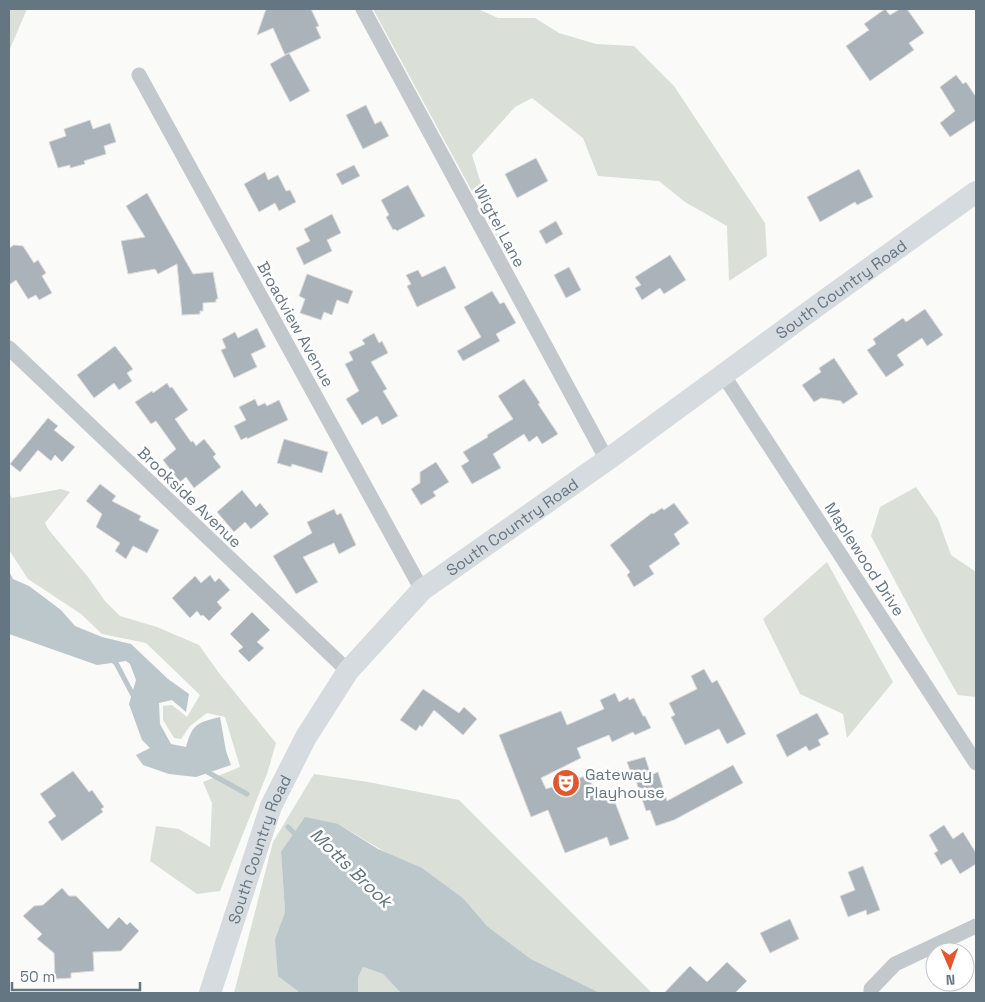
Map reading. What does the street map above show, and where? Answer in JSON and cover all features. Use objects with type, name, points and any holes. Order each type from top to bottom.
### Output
[{"type":"main road","name":"South Country Road","points":[[210,993],[271,806],[306,737],[348,671],[422,590],[724,376],[821,303],[976,192]]},
{"type":"street","name":"Wigtel Lane","points":[[363,9],[606,460]]},
{"type":"street","name":"Broadview Avenue","points":[[139,75],[422,590]]},
{"type":"street","name":"Brookside Avenue","points":[[9,348],[348,671]]},
{"type":"street","name":"Maplewood Drive","points":[[724,376],[976,763]]},
{"type":"street","points":[[871,993],[872,989],[895,964],[976,926]]},
{"type":"shaded area","points":[[9,9],[27,9],[9,51]]},
{"type":"shaded area","points":[[373,9],[478,9],[498,18],[535,18],[559,33],[596,44],[634,46],[674,86],[765,223],[767,256],[729,281],[727,226],[685,202],[659,181],[598,176],[583,138],[532,98],[515,107],[472,155],[499,241]]},
{"type":"shaded area","points":[[916,487],[938,519],[951,555],[976,572],[976,697],[958,695],[871,536],[880,507]]},
{"type":"shaded area","points":[[61,489],[70,492],[45,523],[105,601],[120,616],[157,627],[199,645],[219,673],[276,743],[267,774],[220,891],[197,894],[150,861],[156,826],[179,829],[210,847],[212,803],[203,782],[240,767],[225,717],[207,713],[190,726],[181,739],[174,738],[163,720],[163,706],[172,705],[187,717],[200,695],[146,643],[102,634],[81,614],[28,579],[9,550],[9,493],[12,498]]},
{"type":"shaded area","points":[[827,562],[893,682],[847,738],[843,714],[800,694],[763,619]]},
{"type":"shaded area","points":[[314,774],[368,782],[459,800],[652,993],[600,993],[531,959],[487,926],[464,899],[338,824],[281,852],[285,912],[275,939],[298,991],[297,993],[234,993],[273,842]]},
{"type":"shaded area","points":[[363,967],[383,974],[401,993],[358,993],[358,978]]},
{"type":"water","points":[[9,571],[13,579],[29,586],[61,610],[75,626],[102,637],[131,644],[168,679],[189,694],[186,712],[172,700],[159,703],[160,724],[171,744],[186,747],[191,733],[197,725],[220,717],[226,751],[231,765],[196,777],[169,774],[143,765],[136,755],[150,748],[142,740],[129,704],[136,680],[130,664],[126,661],[97,665],[9,634]]},
{"type":"water","points":[[305,817],[338,824],[378,849],[422,868],[464,899],[487,926],[531,959],[600,993],[401,993],[383,974],[363,967],[358,978],[358,993],[297,993],[298,991],[278,976],[275,939],[285,912],[281,852]]},
{"type":"building","points":[[266,9],[311,9],[319,26],[316,27],[321,38],[285,55],[273,28],[257,35]]},
{"type":"building","points":[[885,9],[890,15],[900,9],[907,9],[924,33],[909,43],[914,50],[870,81],[846,46],[869,30],[864,24]]},
{"type":"building","points":[[289,53],[310,91],[290,102],[270,64]]},
{"type":"building","points":[[956,75],[963,84],[966,82],[976,97],[976,120],[950,137],[940,123],[955,111],[940,87]]},
{"type":"building","points":[[366,105],[375,124],[381,121],[389,136],[363,149],[346,115]]},
{"type":"building","points":[[90,120],[93,129],[110,123],[116,142],[104,146],[106,154],[84,161],[85,164],[70,168],[70,165],[58,168],[49,142],[66,136],[64,129]]},
{"type":"building","points":[[536,158],[548,181],[517,198],[505,174]]},
{"type":"building","points":[[354,165],[360,176],[342,185],[336,174]]},
{"type":"building","points":[[859,169],[873,197],[857,205],[855,202],[820,222],[807,197]]},
{"type":"building","points":[[265,172],[268,180],[278,175],[286,191],[290,190],[296,202],[279,211],[275,203],[259,212],[244,184]]},
{"type":"building","points":[[408,185],[425,216],[397,231],[393,230],[386,217],[389,215],[381,200]]},
{"type":"building","points":[[147,193],[193,274],[213,272],[218,299],[216,299],[216,302],[203,303],[203,311],[200,311],[200,314],[182,315],[177,264],[158,274],[155,269],[128,274],[121,241],[145,237],[126,206]]},
{"type":"building","points":[[332,214],[341,233],[327,240],[332,251],[304,265],[296,248],[310,241],[304,229]]},
{"type":"building","points":[[556,221],[563,234],[546,244],[539,231]]},
{"type":"building","points":[[14,245],[23,246],[34,263],[38,260],[46,273],[42,276],[52,293],[39,300],[36,295],[28,299],[16,280],[9,285],[9,248]]},
{"type":"building","points":[[670,255],[686,280],[664,294],[660,288],[642,300],[635,288],[641,285],[635,277]]},
{"type":"building","points":[[445,266],[456,288],[417,307],[407,286],[411,284],[406,275],[418,270],[422,277]]},
{"type":"building","points":[[569,267],[581,290],[566,298],[554,275]]},
{"type":"building","points":[[307,274],[353,291],[348,304],[337,300],[332,315],[324,312],[321,320],[300,313],[305,299],[299,296]]},
{"type":"building","points":[[492,291],[500,304],[504,302],[516,323],[496,334],[500,341],[463,361],[457,351],[481,337],[464,307]]},
{"type":"building","points":[[925,309],[943,335],[927,346],[922,338],[897,355],[904,365],[886,377],[867,350],[876,344],[873,339],[903,318],[906,322]]},
{"type":"building","points":[[257,328],[266,347],[251,354],[257,367],[234,378],[221,350],[226,348],[222,339],[235,332],[238,338]]},
{"type":"building","points":[[374,333],[379,343],[382,341],[388,353],[371,362],[387,389],[383,391],[398,416],[382,425],[377,416],[362,425],[346,399],[359,391],[345,364],[353,360],[349,352],[365,344],[362,340]]},
{"type":"building","points":[[115,346],[133,369],[127,373],[132,381],[119,390],[114,383],[94,398],[77,375]]},
{"type":"building","points":[[834,358],[858,394],[843,404],[841,401],[821,398],[814,402],[802,385],[821,372],[819,368]]},
{"type":"building","points":[[524,379],[558,434],[542,444],[537,436],[529,442],[524,434],[493,454],[501,468],[472,484],[461,466],[469,461],[463,452],[513,419],[498,396]]},
{"type":"building","points":[[167,383],[188,410],[175,419],[196,446],[204,439],[216,454],[213,457],[221,467],[194,488],[186,477],[180,482],[163,460],[176,449],[156,421],[151,424],[135,402]]},
{"type":"building","points":[[255,399],[258,406],[265,403],[267,406],[279,400],[288,420],[241,440],[234,426],[246,420],[239,407]]},
{"type":"building","points":[[48,418],[58,426],[54,430],[75,447],[62,462],[55,455],[51,461],[38,450],[20,472],[10,464]]},
{"type":"building","points":[[284,439],[328,452],[322,473],[292,464],[291,467],[277,463]]},
{"type":"building","points":[[436,462],[449,482],[433,492],[436,496],[421,505],[411,489],[420,483],[420,472]]},
{"type":"building","points":[[100,484],[116,496],[112,501],[141,516],[139,520],[159,530],[147,553],[133,546],[126,559],[115,551],[120,543],[96,527],[102,514],[86,501]]},
{"type":"building","points":[[242,490],[256,507],[260,503],[269,514],[251,529],[245,522],[234,532],[217,512]]},
{"type":"building","points":[[674,503],[689,523],[674,534],[680,544],[649,566],[654,574],[634,587],[627,575],[630,572],[610,545],[652,513],[662,508],[664,510]]},
{"type":"building","points":[[334,509],[337,515],[341,513],[356,545],[339,554],[334,543],[303,557],[318,582],[296,594],[273,556],[312,533],[307,522]]},
{"type":"building","points":[[210,575],[215,582],[219,578],[230,590],[217,602],[222,608],[209,621],[197,611],[190,618],[172,598],[195,576],[201,583]]},
{"type":"building","points":[[252,612],[270,630],[257,642],[264,648],[249,662],[238,651],[243,647],[230,634]]},
{"type":"building","points":[[704,669],[712,683],[717,680],[746,734],[727,744],[719,729],[685,745],[671,717],[675,715],[669,703],[697,689],[691,676]]},
{"type":"building","points":[[423,689],[459,713],[464,707],[477,719],[463,735],[434,710],[422,727],[420,725],[416,731],[400,720]]},
{"type":"building","name":"Gateway Playhouse","points":[[615,693],[619,702],[628,697],[629,700],[634,698],[651,728],[635,735],[633,732],[612,742],[609,735],[577,748],[581,758],[541,778],[546,789],[588,775],[596,795],[610,789],[629,839],[610,846],[607,837],[565,853],[548,810],[531,817],[499,735],[561,711],[567,725],[604,709],[600,700]]},
{"type":"building","points":[[817,713],[829,734],[818,740],[821,745],[809,751],[806,746],[787,757],[776,735]]},
{"type":"building","points":[[645,757],[651,775],[658,772],[667,801],[733,765],[743,783],[674,820],[656,826],[650,810],[646,811],[636,781],[634,781],[627,762]]},
{"type":"building","points":[[73,771],[89,792],[92,790],[104,807],[101,809],[103,812],[62,841],[48,822],[56,816],[40,794]]},
{"type":"building","points":[[944,825],[953,839],[963,832],[976,853],[976,864],[960,874],[951,859],[941,865],[934,853],[938,851],[929,835]]},
{"type":"building","points":[[863,866],[880,910],[867,915],[866,910],[848,917],[840,896],[855,890],[848,872]]},
{"type":"building","points":[[62,888],[69,896],[76,896],[108,929],[119,917],[127,925],[130,922],[139,931],[121,951],[93,952],[94,971],[71,973],[71,978],[55,979],[54,953],[37,939],[42,934],[23,916],[34,906],[43,905]]},
{"type":"building","points":[[790,919],[799,939],[770,953],[760,933]]},
{"type":"building","points":[[727,962],[747,981],[735,993],[664,993],[690,966],[707,982]]},
{"type":"waterway","name":"Motts Brook","points":[[111,659],[116,663],[135,699]]},
{"type":"waterway","name":"Motts Brook","points":[[202,769],[247,794]]},
{"type":"waterway","name":"Motts Brook","points":[[288,827],[298,837]]},
{"type":"place","name":"Gateway Playhouse","points":[[566,783]]}]
